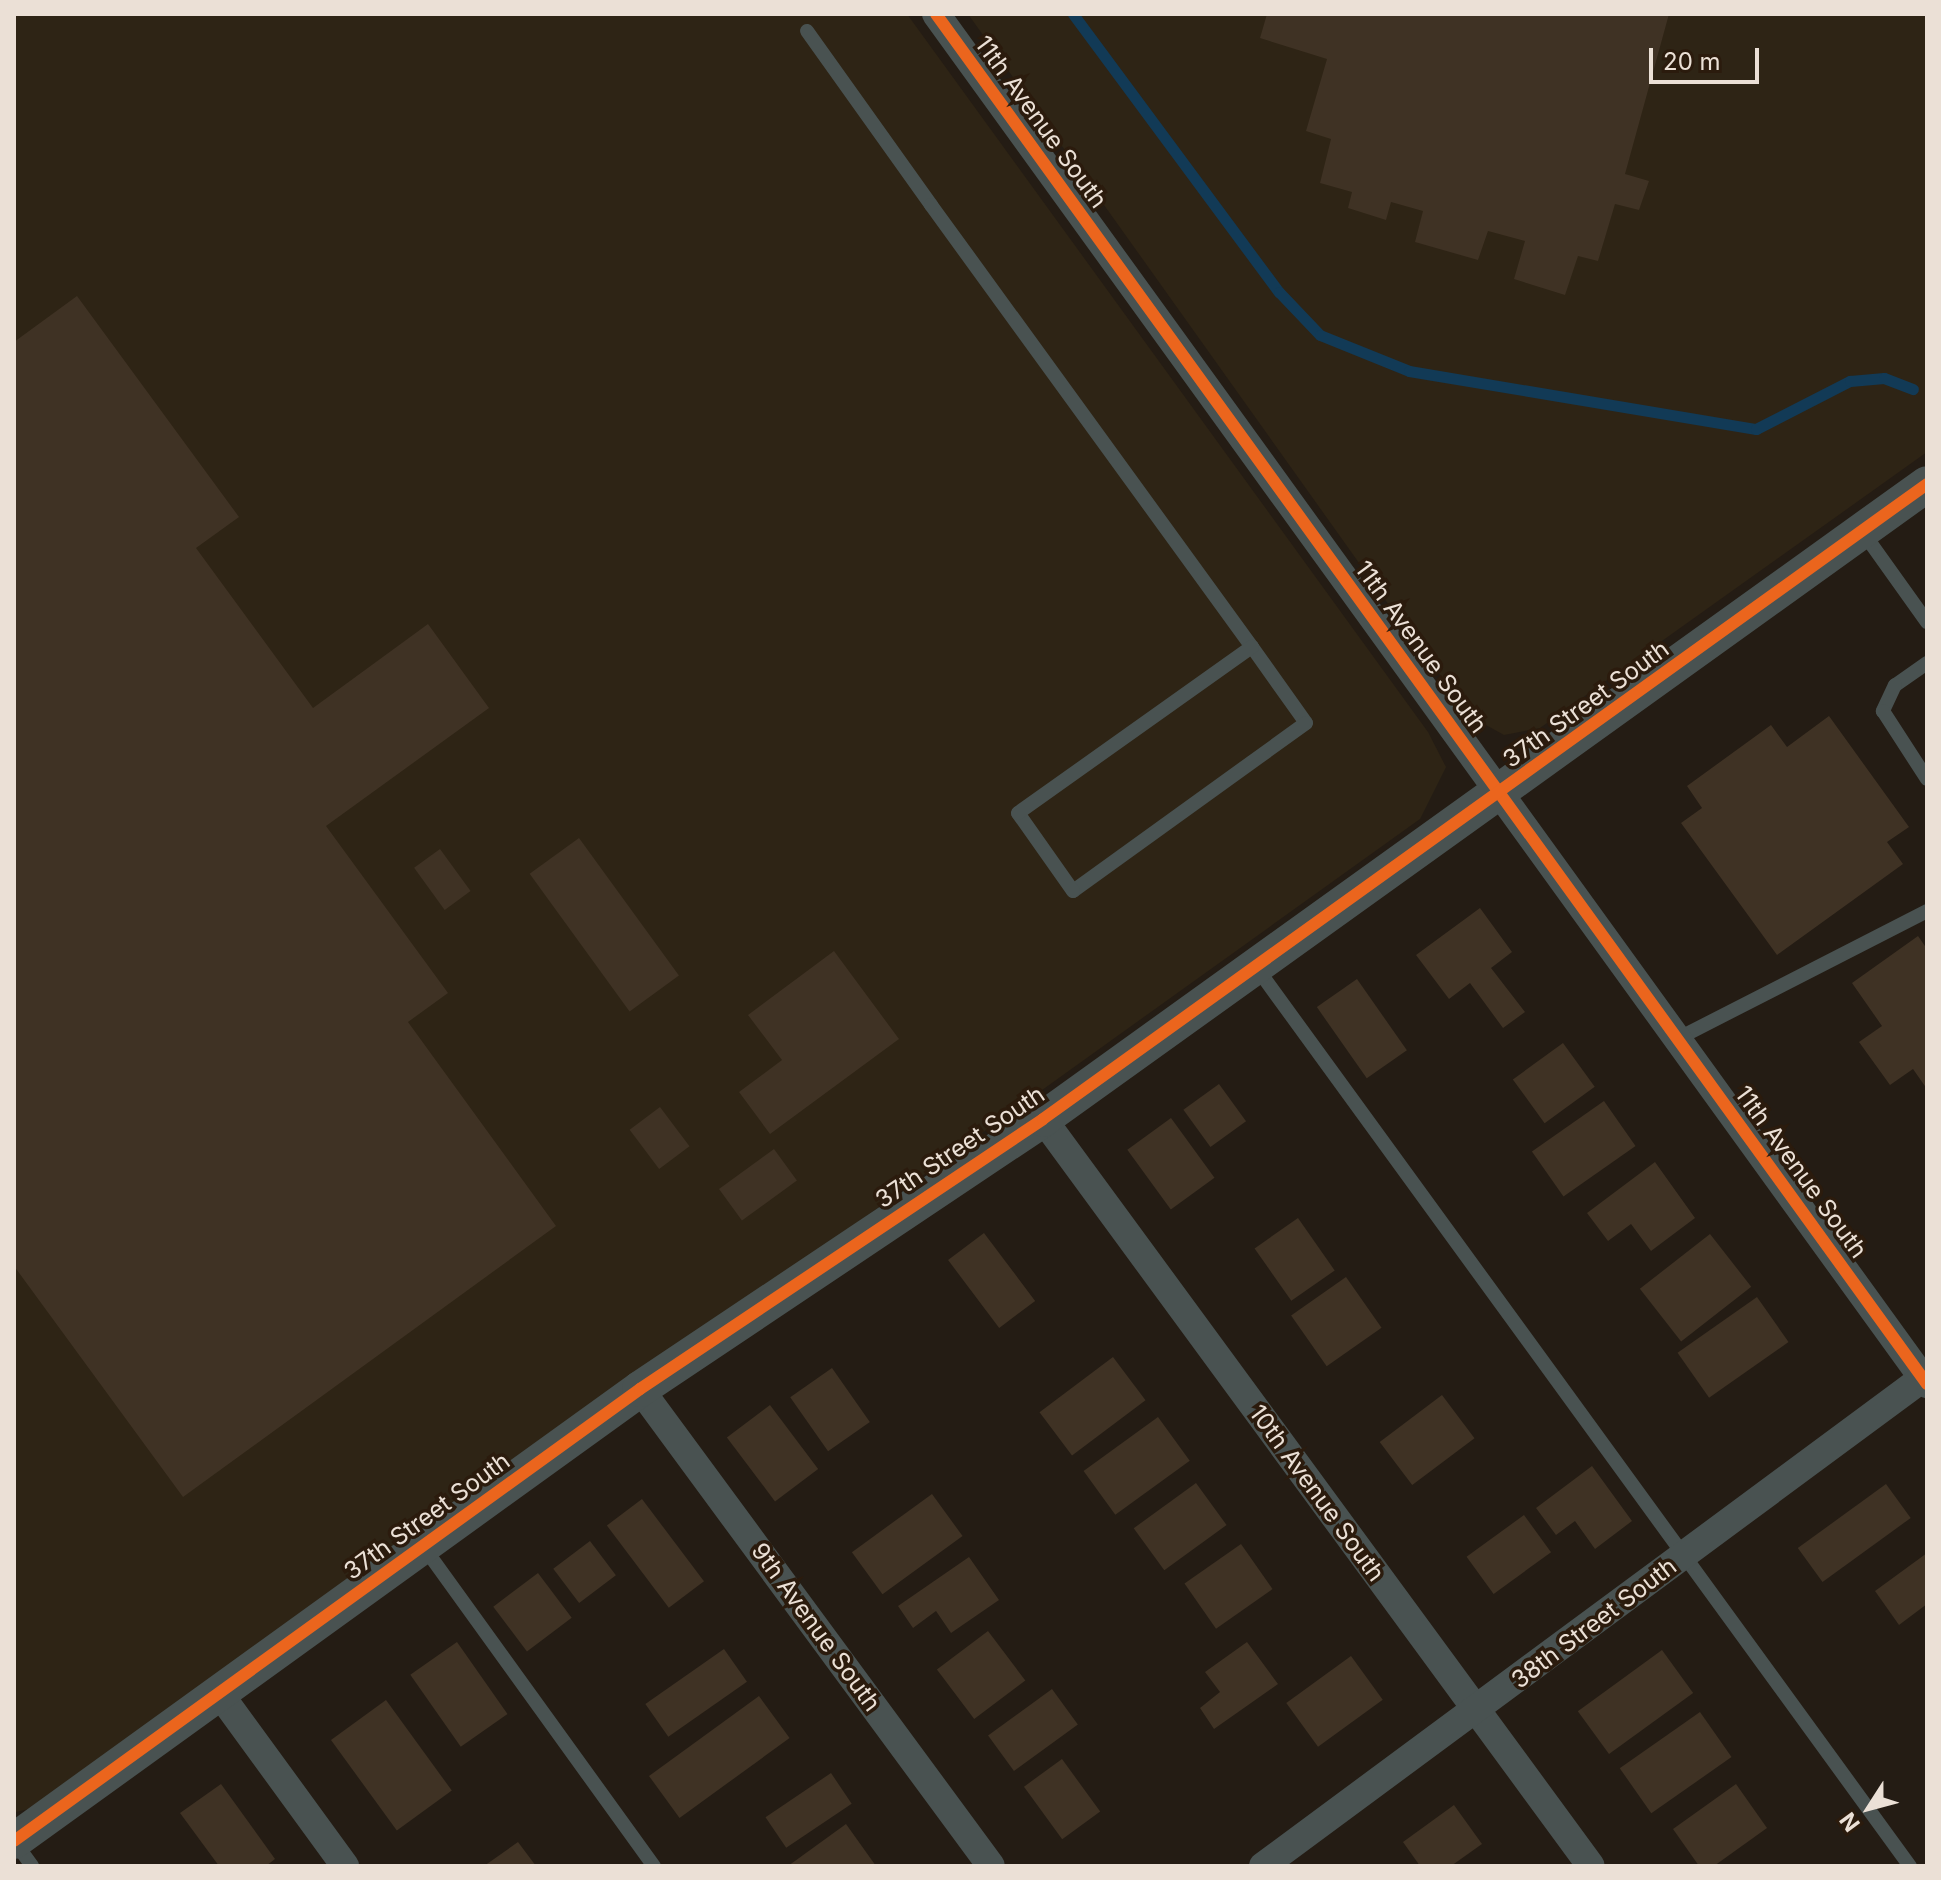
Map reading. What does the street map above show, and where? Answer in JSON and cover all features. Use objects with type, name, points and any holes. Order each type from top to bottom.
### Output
[{"type":"street","name":"11th Avenue South","points":[[936,14],[1925,1381]]},
{"type":"street","name":"37th Street South","points":[[14,1841],[640,1389],[1043,1119],[1927,484]]},
{"type":"street","name":"10th Avenue South","points":[[1043,1119],[1591,1866]]},
{"type":"street","name":"38th Street South","points":[[1263,1866],[1925,1381]]},
{"type":"street","name":"9th Avenue South","points":[[640,1389],[991,1866]]},
{"type":"street","points":[[219,1693],[345,1866]]},
{"type":"lane","points":[[807,31],[1252,647],[1306,723],[1073,891],[1018,813],[1252,647]]},
{"type":"lane","points":[[1862,531],[1927,622]]},
{"type":"lane","points":[[1927,663],[1895,685],[1883,711],[1927,779]]},
{"type":"lane","points":[[1677,1039],[1927,911]]},
{"type":"lane","points":[[1256,967],[1910,1866]]},
{"type":"lane","points":[[423,1545],[654,1866]]},
{"type":"lane","points":[[14,1841],[32,1866]]},
{"type":"shaded area","points":[[14,14],[907,14],[1428,732],[1446,767],[1420,819],[45,1805],[16,1812]]},
{"type":"shaded area","points":[[968,14],[1927,14],[1927,452],[1540,728],[1504,735],[1475,719],[1426,657]]},
{"type":"building","points":[[1267,14],[1669,14],[1625,174],[1649,181],[1639,210],[1615,204],[1598,261],[1578,256],[1565,295],[1514,279],[1525,241],[1488,231],[1478,260],[1415,242],[1423,211],[1391,202],[1386,220],[1348,208],[1352,192],[1320,183],[1331,139],[1306,131],[1327,59],[1260,38]]},
{"type":"building","points":[[77,296],[239,517],[196,548],[313,708],[428,624],[489,708],[326,826],[448,993],[408,1022],[556,1226],[183,1497],[14,1266],[14,342]]},
{"type":"building","points":[[1829,716],[1909,827],[1887,842],[1903,864],[1777,955],[1681,823],[1702,808],[1687,786],[1771,725],[1787,747]]},
{"type":"building","points":[[579,838],[679,976],[630,1011],[530,874]]},
{"type":"building","points":[[440,849],[471,891],[445,910],[414,868]]},
{"type":"building","points":[[1480,908],[1512,952],[1491,968],[1525,1012],[1503,1028],[1470,983],[1449,999],[1416,955]]},
{"type":"building","points":[[1918,936],[1927,949],[1927,1089],[1913,1069],[1890,1085],[1859,1042],[1882,1026],[1852,983]]},
{"type":"building","points":[[834,951],[899,1039],[770,1134],[739,1092],[782,1060],[748,1015]]},
{"type":"building","points":[[1357,979],[1407,1050],[1367,1078],[1317,1007]]},
{"type":"building","points":[[1563,1043],[1595,1087],[1545,1123],[1513,1079]]},
{"type":"building","points":[[1219,1084],[1246,1121],[1210,1147],[1183,1110]]},
{"type":"building","points":[[1604,1101],[1636,1146],[1563,1197],[1532,1151]]},
{"type":"building","points":[[660,1107],[689,1146],[659,1169],[630,1130]]},
{"type":"building","points":[[1171,1118],[1214,1178],[1171,1210],[1127,1150]]},
{"type":"building","points":[[774,1149],[797,1181],[742,1221],[719,1189]]},
{"type":"building","points":[[1655,1162],[1695,1218],[1651,1251],[1631,1224],[1608,1241],[1587,1213]]},
{"type":"building","points":[[1298,1218],[1335,1270],[1291,1301],[1255,1248]]},
{"type":"building","points":[[984,1233],[1035,1301],[999,1328],[948,1260]]},
{"type":"building","points":[[1710,1234],[1751,1287],[1681,1342],[1640,1289]]},
{"type":"building","points":[[1346,1277],[1382,1328],[1327,1366],[1291,1315]]},
{"type":"building","points":[[1757,1297],[1789,1342],[1709,1398],[1678,1353]]},
{"type":"building","points":[[1113,1357],[1145,1400],[1072,1455],[1040,1412]]},
{"type":"building","points":[[832,1368],[870,1422],[828,1451],[790,1397]]},
{"type":"building","points":[[1442,1395],[1474,1438],[1412,1485],[1380,1442]]},
{"type":"building","points":[[770,1405],[818,1469],[775,1501],[727,1437]]},
{"type":"building","points":[[1158,1417],[1190,1461],[1115,1515],[1084,1471]]},
{"type":"building","points":[[1592,1466],[1632,1521],[1595,1549],[1575,1521],[1556,1535],[1536,1508]]},
{"type":"building","points":[[1196,1483],[1227,1525],[1164,1570],[1134,1528]]},
{"type":"building","points":[[1886,1484],[1911,1518],[1823,1582],[1798,1548]]},
{"type":"building","points":[[932,1494],[963,1536],[882,1594],[852,1552]]},
{"type":"building","points":[[642,1499],[704,1581],[669,1608],[607,1525]]},
{"type":"building","points":[[1524,1515],[1551,1552],[1494,1594],[1467,1557]]},
{"type":"building","points":[[590,1541],[616,1575],[579,1603],[553,1569]]},
{"type":"building","points":[[1241,1544],[1273,1589],[1216,1629],[1184,1584]]},
{"type":"building","points":[[1927,1553],[1927,1604],[1899,1625],[1875,1591]]},
{"type":"building","points":[[969,1557],[999,1600],[951,1633],[936,1611],[913,1628],[898,1606]]},
{"type":"building","points":[[538,1573],[572,1618],[527,1651],[493,1607]]},
{"type":"building","points":[[988,1631],[1025,1681],[974,1719],[937,1670]]},
{"type":"building","points":[[457,1642],[507,1714],[461,1747],[410,1675]]},
{"type":"building","points":[[1247,1642],[1278,1684],[1214,1729],[1200,1708],[1220,1692],[1205,1672]]},
{"type":"building","points":[[724,1649],[747,1682],[668,1737],[645,1704]]},
{"type":"building","points":[[1662,1650],[1693,1693],[1609,1754],[1578,1711]]},
{"type":"building","points":[[1351,1656],[1383,1700],[1318,1747],[1286,1703]]},
{"type":"building","points":[[1052,1689],[1078,1725],[1014,1771],[988,1735]]},
{"type":"building","points":[[759,1696],[790,1738],[680,1818],[649,1776]]},
{"type":"building","points":[[386,1700],[452,1791],[397,1831],[331,1740]]},
{"type":"building","points":[[1700,1712],[1732,1757],[1651,1813],[1620,1768]]},
{"type":"building","points":[[1062,1759],[1100,1812],[1062,1839],[1024,1787]]},
{"type":"building","points":[[831,1773],[852,1804],[786,1848],[766,1817]]},
{"type":"building","points":[[221,1784],[275,1859],[266,1866],[219,1866],[180,1813]]},
{"type":"building","points":[[1736,1784],[1767,1828],[1714,1866],[1699,1866],[1673,1829]]},
{"type":"building","points":[[1454,1805],[1482,1844],[1451,1866],[1420,1866],[1403,1842]]},
{"type":"building","points":[[846,1824],[876,1866],[788,1866]]},
{"type":"building","points":[[518,1842],[536,1866],[484,1866]]},
{"type":"waterway","points":[[1073,14],[1279,292],[1320,335],[1409,371],[1756,429],[1850,381],[1884,378],[1913,389]]},
{"type":"cycle path","points":[[936,14],[1927,1384]]},
{"type":"cycle path","points":[[14,1841],[640,1389],[1043,1119],[1927,484]]}]
